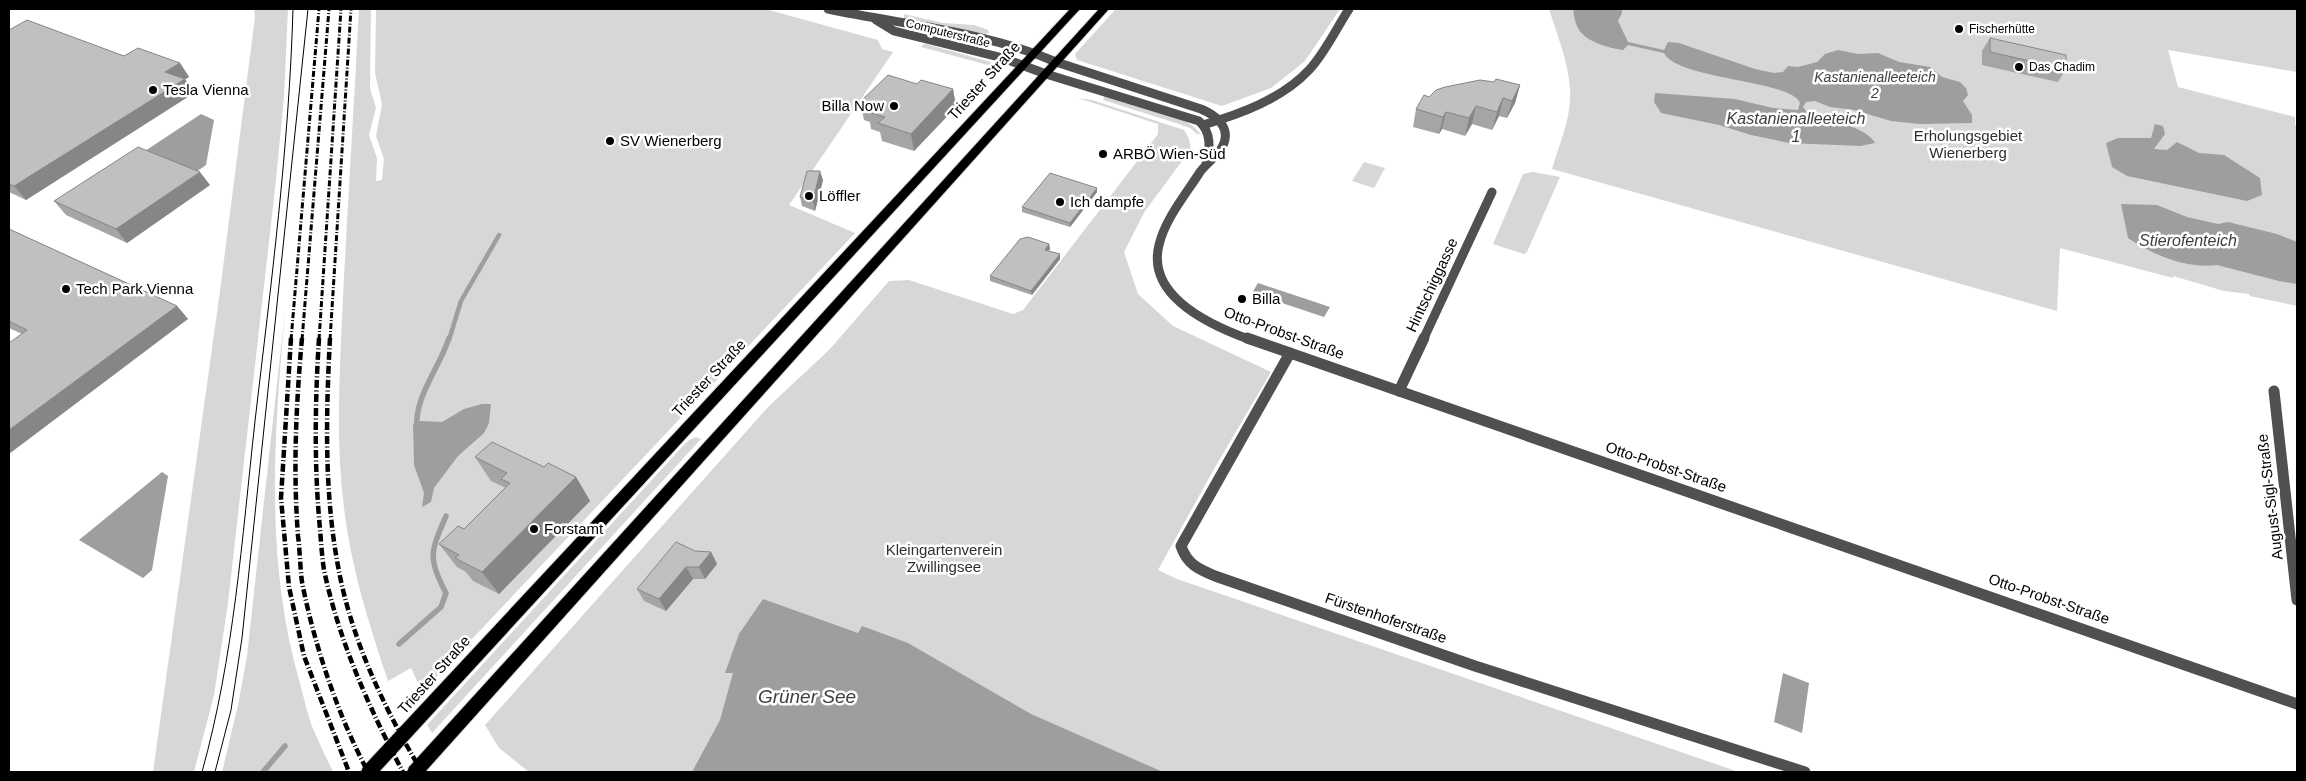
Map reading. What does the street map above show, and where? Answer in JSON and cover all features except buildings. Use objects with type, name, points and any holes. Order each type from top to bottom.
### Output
[{"type":"main road","name":"Triester Straße","points":[[369,772],[1033,52],[1075,9]]},
{"type":"main road","points":[[415,772],[1104,9]]},
{"type":"street","name":"Computerstraße","points":[[828,9],[875,19],[934,27],[1033,52],[1056,62]]},
{"type":"street","points":[[1046,74],[1192,118],[1204,125],[1219,121],[1273,96],[1308,71],[1349,9]]},
{"type":"street","name":"Computerstraße","points":[[875,19],[894,31],[1003,58],[1046,74]]},
{"type":"street","points":[[1056,62],[1201,109],[1214,115],[1219,121]]},
{"type":"street","name":"Otto-Probst-Straße","points":[[1219,121],[1226,135],[1224,144],[1219,152],[1206,164],[1163,229],[1158,247],[1158,264],[1161,279],[1179,302],[1220,329],[2297,704]]},
{"type":"street","name":"Otto-Probst-Straße","points":[[1204,125],[1210,144],[1206,164]]},
{"type":"street","name":"Hintschiggasse","points":[[1399,391],[1492,192]]},
{"type":"street","name":"Fürstenhoferstraße","points":[[1290,354],[1181,546],[1185,559],[1190,565],[1215,576],[1475,666],[1805,772]]},
{"type":"street","name":"August-Sigl-Straße","points":[[2274,391],[2297,600]]},
{"type":"green space","points":[[254,9],[288,9],[284,97],[276,180],[228,603],[214,695],[194,772],[153,772],[220,291],[255,17]]},
{"type":"green space","points":[[359,9],[371,9],[370,88],[376,108],[369,135],[377,158],[376,181],[382,180],[384,159],[376,136],[382,104],[375,73],[376,9],[765,9],[878,40],[882,49],[893,52],[789,205],[855,233],[422,692],[411,668],[388,681],[356,574],[347,530],[341,482],[339,429],[343,296]]},
{"type":"green space","points":[[1116,9],[1340,9],[1305,61],[1271,88],[1222,106],[1077,60],[1075,54]]},
{"type":"green space","name":"Erholungsgebiet Wienerberg","points":[[1549,9],[2297,9],[2297,72],[2168,50],[2178,87],[2295,117],[2295,125],[2297,126],[2297,306],[2250,296],[2249,294],[2224,291],[2173,276],[2173,278],[2060,248],[2057,311],[1552,169],[1567,120],[1570,90],[1565,59]]},
{"type":"green space","points":[[904,14],[943,23],[974,25],[988,30],[989,33],[984,35],[904,19]]},
{"type":"green space","points":[[924,44],[994,63],[988,65],[921,47]]},
{"type":"green space","points":[[1105,95],[1185,121],[1201,134],[1197,134],[1190,128],[1179,124],[1103,100]]},
{"type":"green space","name":"Kleingartenverein Zwillingsee","points":[[1078,98],[1092,100],[1184,130],[1189,139],[1191,149],[1145,211],[1124,252],[1138,294],[1173,326],[1271,372],[1158,570],[1177,579],[1739,772],[529,772],[499,748],[485,725],[768,407],[830,349],[889,281],[909,280],[1013,314],[1023,310],[1158,134],[1158,124]]},
{"type":"green space","points":[[1364,162],[1385,168],[1374,188],[1352,181]]},
{"type":"green space","points":[[1533,172],[1560,177],[1527,252],[1524,254],[1493,244],[1523,174]]},
{"type":"green space","points":[[285,311],[275,453],[277,547],[281,593],[289,640],[308,715],[333,772],[222,772],[238,705],[247,656]]},
{"type":"green space","points":[[696,437],[701,439],[432,733],[427,725],[681,448],[689,440]]},
{"type":"water","name":"Kastanienalleeteich 2","points":[[1573,9],[1622,9],[1618,21],[1628,42],[1664,50],[1668,42],[1679,43],[1755,69],[1774,73],[1783,72],[1788,66],[1798,67],[1817,62],[1825,54],[1838,50],[1858,54],[1878,53],[1899,62],[1930,67],[1942,77],[1960,82],[1966,88],[1968,95],[1963,101],[1972,115],[1972,123],[1920,124],[1891,121],[1854,110],[1830,107],[1815,101],[1806,102],[1803,107],[1809,115],[1845,124],[1863,132],[1875,143],[1860,146],[1789,143],[1751,135],[1719,125],[1661,113],[1654,102],[1655,93],[1735,99],[1773,108],[1798,110],[1800,103],[1792,95],[1777,89],[1690,69],[1674,62],[1664,53],[1628,45],[1623,50],[1598,44],[1581,33],[1576,24]]},
{"type":"water","points":[[201,114],[214,120],[206,165],[196,172],[145,151]]},
{"type":"water","name":"Stierofenteich","points":[[2155,124],[2163,126],[2165,134],[2154,149],[2167,150],[2177,142],[2199,153],[2224,155],[2260,178],[2262,195],[2247,201],[2127,176],[2112,167],[2106,143],[2118,138],[2151,138]]},
{"type":"water","name":"Stierofenteich","points":[[2121,204],[2157,205],[2187,217],[2218,224],[2228,222],[2277,234],[2297,242],[2297,284],[2217,265],[2205,266],[2182,263],[2148,250],[2128,238]]},
{"type":"water","points":[[1258,283],[1330,307],[1324,317],[1252,293]]},
{"type":"water","points":[[482,404],[491,404],[489,423],[484,433],[458,456],[434,488],[431,502],[422,507],[424,493],[414,465],[413,424],[421,421],[442,422],[464,409]]},
{"type":"water","points":[[162,472],[168,476],[152,570],[143,578],[79,540]]},
{"type":"water","name":"Grüner See","points":[[763,599],[858,633],[862,626],[908,643],[1031,714],[1163,772],[692,772],[720,720],[733,673],[725,673],[739,634]]},
{"type":"water","points":[[1783,673],[1809,683],[1802,733],[1774,722]]},
{"type":"waterway","points":[[449,340],[461,301],[499,235]]},
{"type":"waterway","points":[[417,428],[419,405],[449,338]]},
{"type":"waterway","points":[[399,644],[441,607],[446,593],[436,571],[433,554],[446,516]]},
{"type":"waterway","points":[[263,772],[285,746]]},
{"type":"tram line","points":[[202,772],[222,685],[236,598],[283,164],[288,112],[293,9]]},
{"type":"tram line","points":[[215,772],[231,710],[242,638],[308,9]]},
{"type":"railway","points":[[291,340],[319,9]]},
{"type":"railway","points":[[302,340],[329,9]]},
{"type":"railway","points":[[319,340],[341,9]]},
{"type":"railway","points":[[330,340],[351,9]]},
{"type":"railway","points":[[291,338],[281,498],[289,587],[304,656],[349,772]]},
{"type":"railway","points":[[302,338],[295,462],[296,511],[302,582],[313,630],[328,679],[337,704],[368,772]]},
{"type":"railway","points":[[319,338],[316,458],[324,570],[338,623],[356,674],[403,772]]},
{"type":"railway","points":[[330,338],[328,481],[333,538],[338,566],[351,620],[360,646],[382,698],[422,772]]},
{"type":"place","name":"Fischerhütte","points":[[1959,29]]},
{"type":"place","name":"Das Chadim","points":[[2019,67]]},
{"type":"place","name":"Tesla Vienna","points":[[153,90]]},
{"type":"place","name":"Billa Now","points":[[894,106]]},
{"type":"place","name":"SV Wienerberg","points":[[610,141]]},
{"type":"place","name":"ARBÖ Wien-Süd","points":[[1103,154]]},
{"type":"place","name":"Löffler","points":[[809,196]]},
{"type":"place","name":"Ich dampfe","points":[[1060,202]]},
{"type":"place","name":"Tech Park Vienna","points":[[66,289]]},
{"type":"place","name":"Billa","points":[[1242,299]]},
{"type":"place","name":"Forstamt","points":[[534,529]]},
{"type":"water label","name":"Kastanienalleeteich 1","points":[[1796,127]]}]
